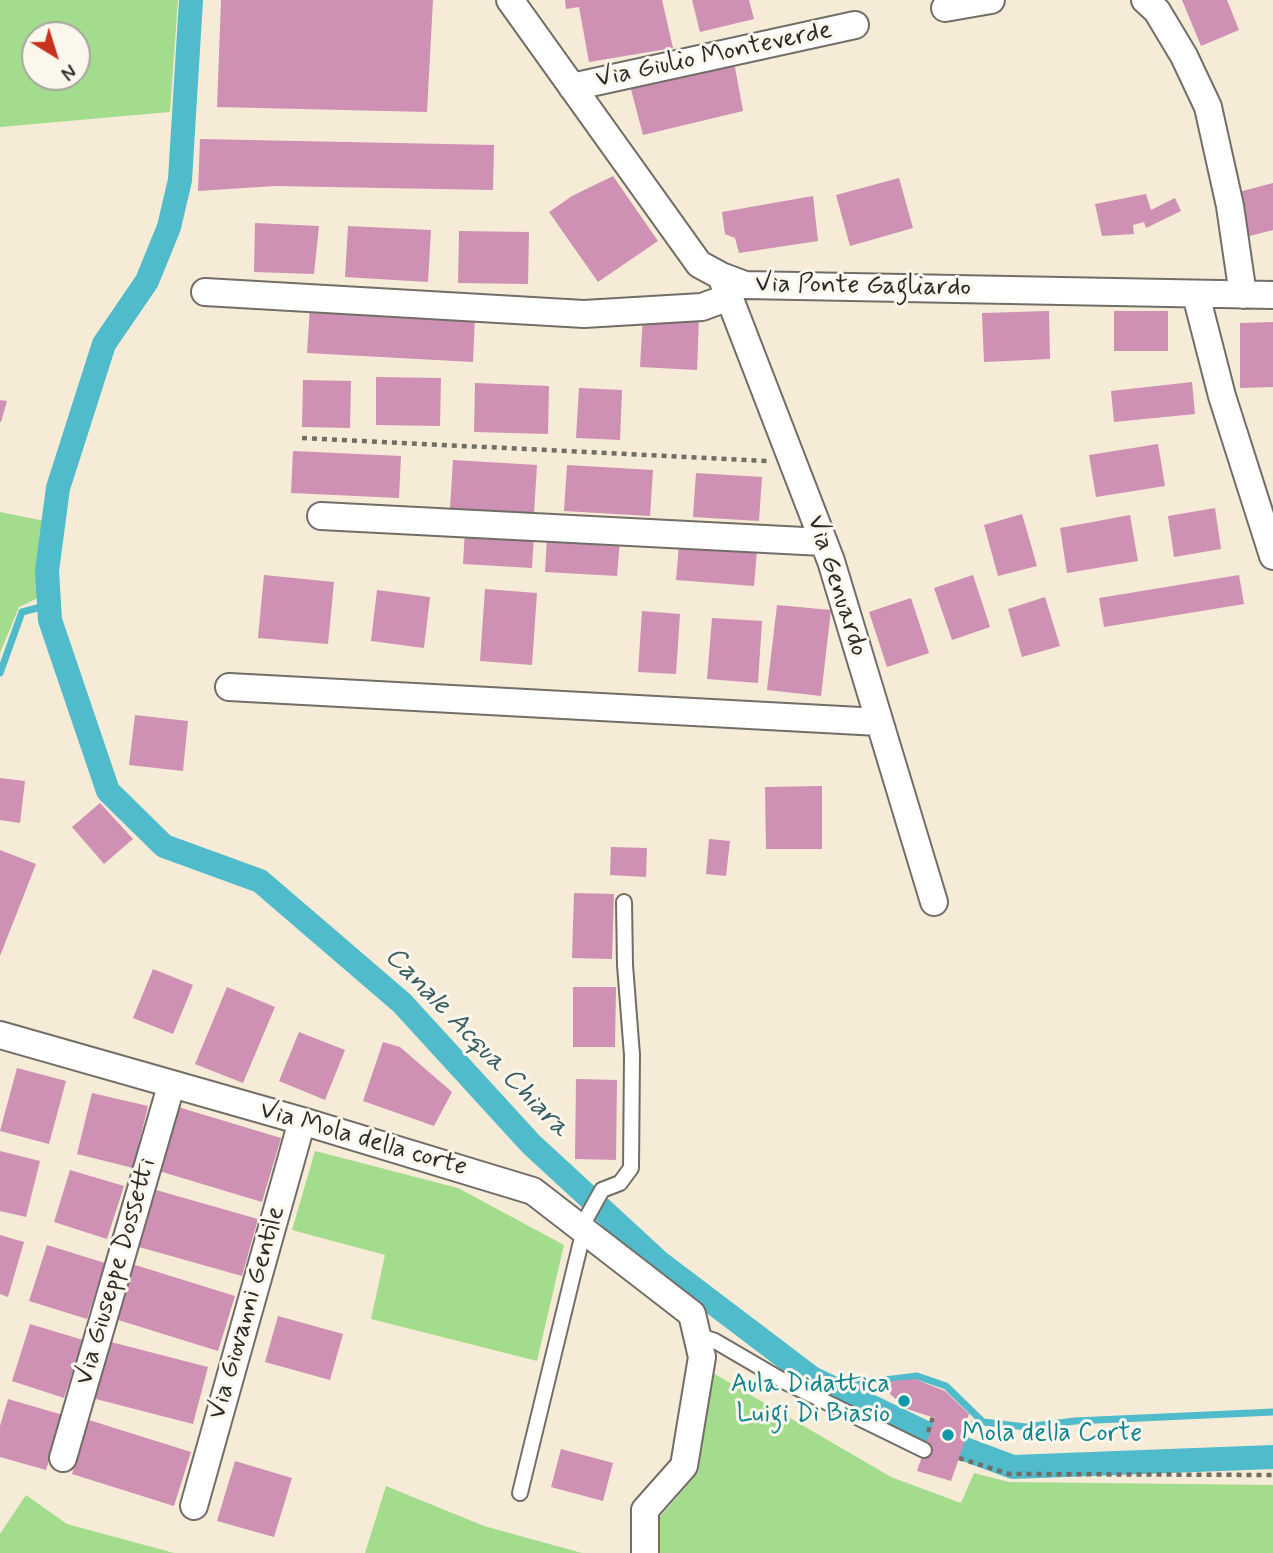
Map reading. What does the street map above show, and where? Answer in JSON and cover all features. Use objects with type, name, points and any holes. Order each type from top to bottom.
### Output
[{"type":"street","name":"Via Ponte Gagliardo","points":[[510,0],[699,264],[725,287],[745,285],[1273,295]]},
{"type":"street","points":[[945,8],[986,0]]},
{"type":"street","points":[[1145,0],[1157,11],[1184,56],[1208,107],[1230,206],[1243,295]]},
{"type":"street","name":"Via Giulio Monteverde","points":[[572,87],[855,25]]},
{"type":"street","points":[[205,292],[584,314],[702,307],[725,287]]},
{"type":"street","name":"Via Genuardo","points":[[725,287],[823,542],[934,902]]},
{"type":"street","points":[[1196,295],[1222,396],[1273,556]]},
{"type":"street","points":[[321,516],[823,542]]},
{"type":"street","points":[[229,687],[879,722]]},
{"type":"street","name":"Via Mola della corte","points":[[1,1042],[302,1121],[533,1191],[586,1224],[695,1325]]},
{"type":"street","name":"Via Giuseppe Dossetti","points":[[63,1458],[171,1086]]},
{"type":"street","name":"Via Giovanni Gentile","points":[[194,1506],[302,1121]]},
{"type":"street","points":[[645,1553],[645,1510],[684,1466],[702,1357],[695,1325]]},
{"type":"lane","points":[[520,1493],[586,1224],[602,1190],[620,1183],[631,1168],[632,1055],[625,965],[624,902]]},
{"type":"lane","points":[[695,1325],[715,1341],[787,1383],[924,1450]]},
{"type":"path","points":[[302,438],[793,463]]},
{"type":"path","points":[[959,1458],[1009,1474],[1273,1475]]},
{"type":"green space","points":[[0,0],[178,0],[170,112],[0,127]]},
{"type":"green space","points":[[0,512],[45,521],[40,597],[19,607],[0,653]]},
{"type":"green space","points":[[315,1151],[458,1188],[564,1245],[537,1361],[371,1319],[385,1255],[292,1230]]},
{"type":"green space","points":[[713,1373],[891,1477],[961,1503],[974,1473],[1009,1482],[1273,1485],[1273,1553],[659,1553],[658,1519],[698,1473]]},
{"type":"green space","points":[[386,1486],[484,1526],[582,1553],[365,1553]]},
{"type":"green space","points":[[26,1495],[67,1524],[174,1553],[0,1553],[0,1534]]},
{"type":"building","points":[[221,0],[433,0],[427,112],[217,107]]},
{"type":"building","points":[[565,0],[662,0],[673,48],[589,62],[579,7],[566,9]]},
{"type":"building","points":[[692,0],[749,0],[754,19],[700,32]]},
{"type":"building","points":[[1182,0],[1227,0],[1239,30],[1201,46]]},
{"type":"building","points":[[734,62],[743,111],[643,135],[628,78]]},
{"type":"building","points":[[200,139],[494,145],[493,190],[275,186],[198,191]]},
{"type":"building","points":[[613,176],[658,241],[598,282],[549,212],[572,196]]},
{"type":"building","points":[[899,178],[913,228],[850,246],[836,195]]},
{"type":"building","points":[[1273,183],[1273,230],[1246,237],[1235,193]]},
{"type":"building","points":[[1146,194],[1151,210],[1175,198],[1181,211],[1146,228],[1144,222],[1133,225],[1134,234],[1102,236],[1095,204]]},
{"type":"building","points":[[813,196],[818,241],[739,253],[735,238],[725,234],[722,212]]},
{"type":"building","points":[[255,223],[319,226],[314,274],[254,272]]},
{"type":"building","points":[[348,226],[431,230],[428,282],[345,277]]},
{"type":"building","points":[[459,231],[529,232],[528,284],[458,283]]},
{"type":"building","points":[[310,306],[475,315],[473,362],[307,353]]},
{"type":"building","points":[[1049,311],[1050,359],[984,362],[982,313]]},
{"type":"building","points":[[1114,311],[1168,311],[1168,351],[1114,351]]},
{"type":"building","points":[[643,315],[699,317],[697,370],[640,367]]},
{"type":"building","points":[[1273,322],[1273,387],[1240,388],[1240,323]]},
{"type":"building","points":[[376,377],[441,378],[440,426],[376,425]]},
{"type":"building","points":[[303,380],[351,381],[350,428],[302,427]]},
{"type":"building","points":[[1192,382],[1195,414],[1114,422],[1111,391]]},
{"type":"building","points":[[475,383],[549,386],[548,434],[474,432]]},
{"type":"building","points":[[579,388],[622,390],[620,440],[576,438]]},
{"type":"building","points":[[0,400],[7,401],[1,422],[0,422]]},
{"type":"building","points":[[1158,444],[1165,486],[1096,497],[1089,455]]},
{"type":"building","points":[[293,451],[401,456],[399,498],[291,493]]},
{"type":"building","points":[[453,460],[537,465],[534,513],[450,508]]},
{"type":"building","points":[[567,465],[653,470],[650,516],[564,511]]},
{"type":"building","points":[[696,473],[762,477],[759,521],[693,517]]},
{"type":"building","points":[[1215,508],[1221,549],[1174,557],[1168,516]]},
{"type":"building","points":[[1022,514],[1037,566],[998,576],[984,525]]},
{"type":"building","points":[[1130,515],[1138,561],[1067,573],[1060,528]]},
{"type":"building","points":[[465,531],[534,535],[532,568],[463,564]]},
{"type":"building","points":[[547,536],[620,540],[617,576],[545,572]]},
{"type":"building","points":[[679,545],[757,550],[754,586],[676,580]]},
{"type":"building","points":[[264,575],[334,582],[328,644],[258,638]]},
{"type":"building","points":[[973,575],[990,627],[952,640],[934,588]]},
{"type":"building","points":[[1239,575],[1244,604],[1104,627],[1099,598]]},
{"type":"building","points":[[485,589],[537,593],[532,665],[480,661]]},
{"type":"building","points":[[377,590],[430,597],[424,648],[371,641]]},
{"type":"building","points":[[1045,597],[1060,646],[1022,657],[1008,609]]},
{"type":"building","points":[[911,598],[929,653],[887,667],[869,612]]},
{"type":"building","points":[[777,605],[831,610],[821,696],[767,690]]},
{"type":"building","points":[[642,611],[680,614],[676,674],[638,672]]},
{"type":"building","points":[[712,618],[762,621],[758,683],[707,679]]},
{"type":"building","points":[[135,715],[188,721],[183,771],[129,765]]},
{"type":"building","points":[[0,778],[25,781],[20,823],[0,820]]},
{"type":"building","points":[[822,786],[822,849],[766,849],[765,787]]},
{"type":"building","points":[[100,803],[133,839],[104,864],[72,827]]},
{"type":"building","points":[[709,839],[730,841],[726,876],[706,874]]},
{"type":"building","points":[[611,847],[647,848],[646,877],[610,875]]},
{"type":"building","points":[[0,850],[36,864],[0,956]]},
{"type":"building","points":[[574,893],[614,894],[612,959],[572,958]]},
{"type":"building","points":[[153,969],[193,985],[173,1034],[133,1018]]},
{"type":"building","points":[[227,987],[275,1007],[243,1083],[195,1064]]},
{"type":"building","points":[[573,987],[616,987],[615,1047],[573,1047]]},
{"type":"building","points":[[299,1032],[345,1050],[325,1100],[279,1081]]},
{"type":"building","points":[[383,1042],[400,1047],[452,1092],[434,1126],[363,1101]]},
{"type":"building","points":[[17,1068],[66,1081],[49,1144],[0,1131]]},
{"type":"building","points":[[576,1079],[617,1080],[616,1160],[575,1159]]},
{"type":"building","points":[[92,1093],[148,1106],[133,1168],[77,1154]]},
{"type":"building","points":[[178,1107],[281,1138],[262,1202],[159,1171]]},
{"type":"building","points":[[0,1151],[40,1161],[26,1217],[0,1211]]},
{"type":"building","points":[[70,1170],[124,1186],[107,1239],[54,1222]]},
{"type":"building","points":[[156,1190],[258,1219],[242,1276],[139,1247]]},
{"type":"building","points":[[0,1235],[24,1242],[8,1297],[0,1294]]},
{"type":"building","points":[[47,1245],[105,1263],[87,1319],[29,1301]]},
{"type":"building","points":[[132,1264],[235,1296],[218,1351],[115,1319]]},
{"type":"building","points":[[278,1316],[343,1334],[330,1380],[265,1362]]},
{"type":"building","points":[[30,1324],[83,1340],[64,1398],[12,1381]]},
{"type":"building","points":[[107,1341],[208,1367],[193,1424],[92,1398]]},
{"type":"building","name":"Mola della Corte","points":[[915,1379],[945,1391],[969,1414],[967,1420],[972,1421],[951,1481],[917,1471],[935,1418],[907,1409],[889,1393],[892,1381]]},
{"type":"building","points":[[8,1399],[63,1415],[46,1470],[0,1457],[0,1426]]},
{"type":"building","points":[[89,1420],[191,1452],[174,1506],[72,1474]]},
{"type":"building","points":[[561,1449],[613,1463],[603,1501],[551,1487]]},
{"type":"building","points":[[235,1461],[292,1478],[274,1537],[217,1521]]},
{"type":"waterway","name":"Canale Acqua Chiara","points":[[191,0],[180,180],[169,227],[147,281],[104,344],[58,488],[47,571],[50,620],[108,791],[164,846],[260,881],[402,1003],[531,1144],[659,1262],[812,1378],[926,1433]]},
{"type":"waterway","points":[[0,673],[22,612],[49,605]]},
{"type":"waterway","points":[[828,1387],[917,1376],[946,1386],[983,1422],[1026,1427],[1075,1421],[1273,1412]]},
{"type":"waterway","name":"Canale Acqua Chiara","points":[[962,1448],[1013,1467],[1273,1457]]},
{"type":"place","name":"Aula Didattica Luigi Di Biasio","points":[[904,1401]]},
{"type":"place","name":"Mola della Corte","points":[[948,1435]]}]
